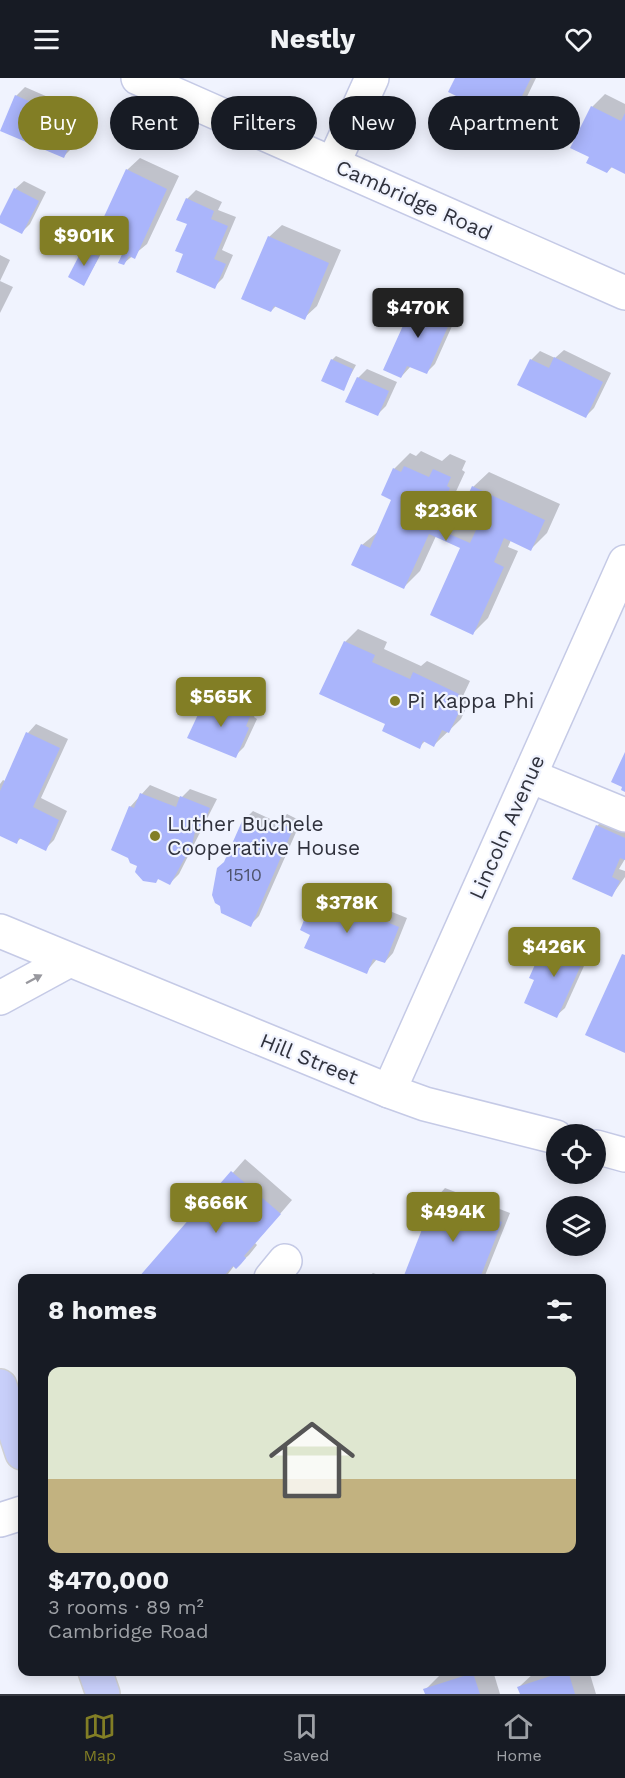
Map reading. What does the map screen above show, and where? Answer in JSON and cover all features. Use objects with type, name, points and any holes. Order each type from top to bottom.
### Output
[{"type":"main road","points":[[0,1386],[18,1441]]},
{"type":"main road","points":[[97,1676],[103,1694]]},
{"type":"street","name":"Cambridge Road","points":[[138,78],[625,293]]},
{"type":"street","points":[[333,164],[372,78]]},
{"type":"street","name":"Lincoln Avenue","points":[[389,1091],[625,562]]},
{"type":"street","points":[[530,776],[625,815]]},
{"type":"street","name":"Hill Street","points":[[0,931],[68,961],[389,1091],[425,1104],[546,1134]]},
{"type":"street","points":[[0,998],[68,961]]},
{"type":"street","points":[[606,1150],[625,1155]]},
{"type":"street","points":[[0,1520],[18,1513]]},
{"type":"building","points":[[455,78],[531,78],[522,96],[456,96],[448,92]]},
{"type":"building","points":[[15,95],[18,96],[18,139],[0,131]]},
{"type":"building","points":[[591,106],[621,121],[625,113],[625,174],[611,167],[607,173],[586,163],[589,157],[574,150],[580,150],[580,128]]},
{"type":"building","points":[[45,150],[67,150],[64,158]]},
{"type":"building","points":[[126,169],[167,189],[135,259],[129,256],[124,265],[118,263],[125,248],[96,234]]},
{"type":"building","points":[[14,188],[39,201],[22,234],[0,223],[0,216]]},
{"type":"building","points":[[186,198],[214,211],[211,219],[228,226],[214,259],[226,264],[215,289],[176,272],[183,254],[175,251],[187,224],[176,220]]},
{"type":"building","points":[[268,236],[329,263],[305,320],[274,306],[271,312],[241,299]]},
{"type":"building","points":[[83,248],[99,257],[84,286],[68,277]]},
{"type":"building","points":[[415,299],[453,315],[427,374],[407,366],[401,378],[383,370]]},
{"type":"building","points":[[554,357],[603,382],[586,418],[517,385],[530,359],[549,368]]},
{"type":"building","points":[[331,359],[353,369],[344,391],[321,381]]},
{"type":"building","points":[[357,377],[389,391],[378,416],[345,402]]},
{"type":"building","points":[[404,466],[429,477],[433,469],[451,477],[447,486],[450,488],[433,527],[470,543],[478,526],[458,517],[472,486],[545,520],[531,551],[504,538],[494,562],[504,567],[473,635],[430,615],[460,548],[429,534],[404,589],[351,565],[361,544],[370,548],[391,500],[381,495],[393,468],[401,472]]},
{"type":"building","name":"Pi Kappa Phi","points":[[344,641],[375,655],[372,662],[410,679],[413,672],[459,694],[452,709],[459,712],[449,733],[442,730],[434,747],[423,741],[420,749],[382,731],[385,724],[319,694]]},
{"type":"building","points":[[213,698],[251,714],[246,726],[249,728],[236,758],[187,738],[202,706],[208,709]]},
{"type":"building","points":[[26,732],[60,748],[33,807],[59,820],[46,851],[19,838],[17,844],[0,836],[0,791]]},
{"type":"building","points":[[625,752],[625,792],[621,790],[622,787],[611,782]]},
{"type":"building","name":"Luther Buchele Cooperative House","points":[[140,793],[176,807],[180,796],[210,808],[201,830],[196,827],[192,845],[170,885],[158,879],[156,883],[143,881],[135,872],[137,866],[130,863],[128,858],[111,850],[129,806],[134,808]]},
{"type":"building","name":"Luther Buchele Cooperative House","points":[[243,819],[273,832],[277,822],[293,829],[251,927],[221,913],[220,906],[215,903],[212,895],[217,868],[224,862]]},
{"type":"building","points":[[596,825],[625,838],[625,860],[620,858],[612,877],[620,881],[612,897],[572,879]]},
{"type":"building","points":[[315,893],[399,927],[385,963],[373,959],[367,974],[304,948],[310,935],[300,930]]},
{"type":"building","points":[[552,939],[586,954],[557,1018],[524,1003],[534,980],[529,978],[537,960],[542,963]]},
{"type":"building","points":[[622,954],[625,955],[625,1053],[585,1035]]},
{"type":"building","points":[[231,1171],[281,1214],[244,1256],[246,1258],[241,1264],[236,1269],[233,1266],[226,1274],[141,1274]]},
{"type":"building","points":[[435,1196],[502,1222],[482,1274],[405,1274]]},
{"type":"building","points":[[464,1676],[474,1676],[480,1694],[425,1694],[423,1689]]},
{"type":"building","points":[[551,1676],[570,1676],[575,1694],[520,1694],[517,1687]]},
{"type":"place","name":"Pi Kappa Phi","points":[[395,701]]},
{"type":"place","name":"Luther Buchele Cooperative House","points":[[155,836]]}]
